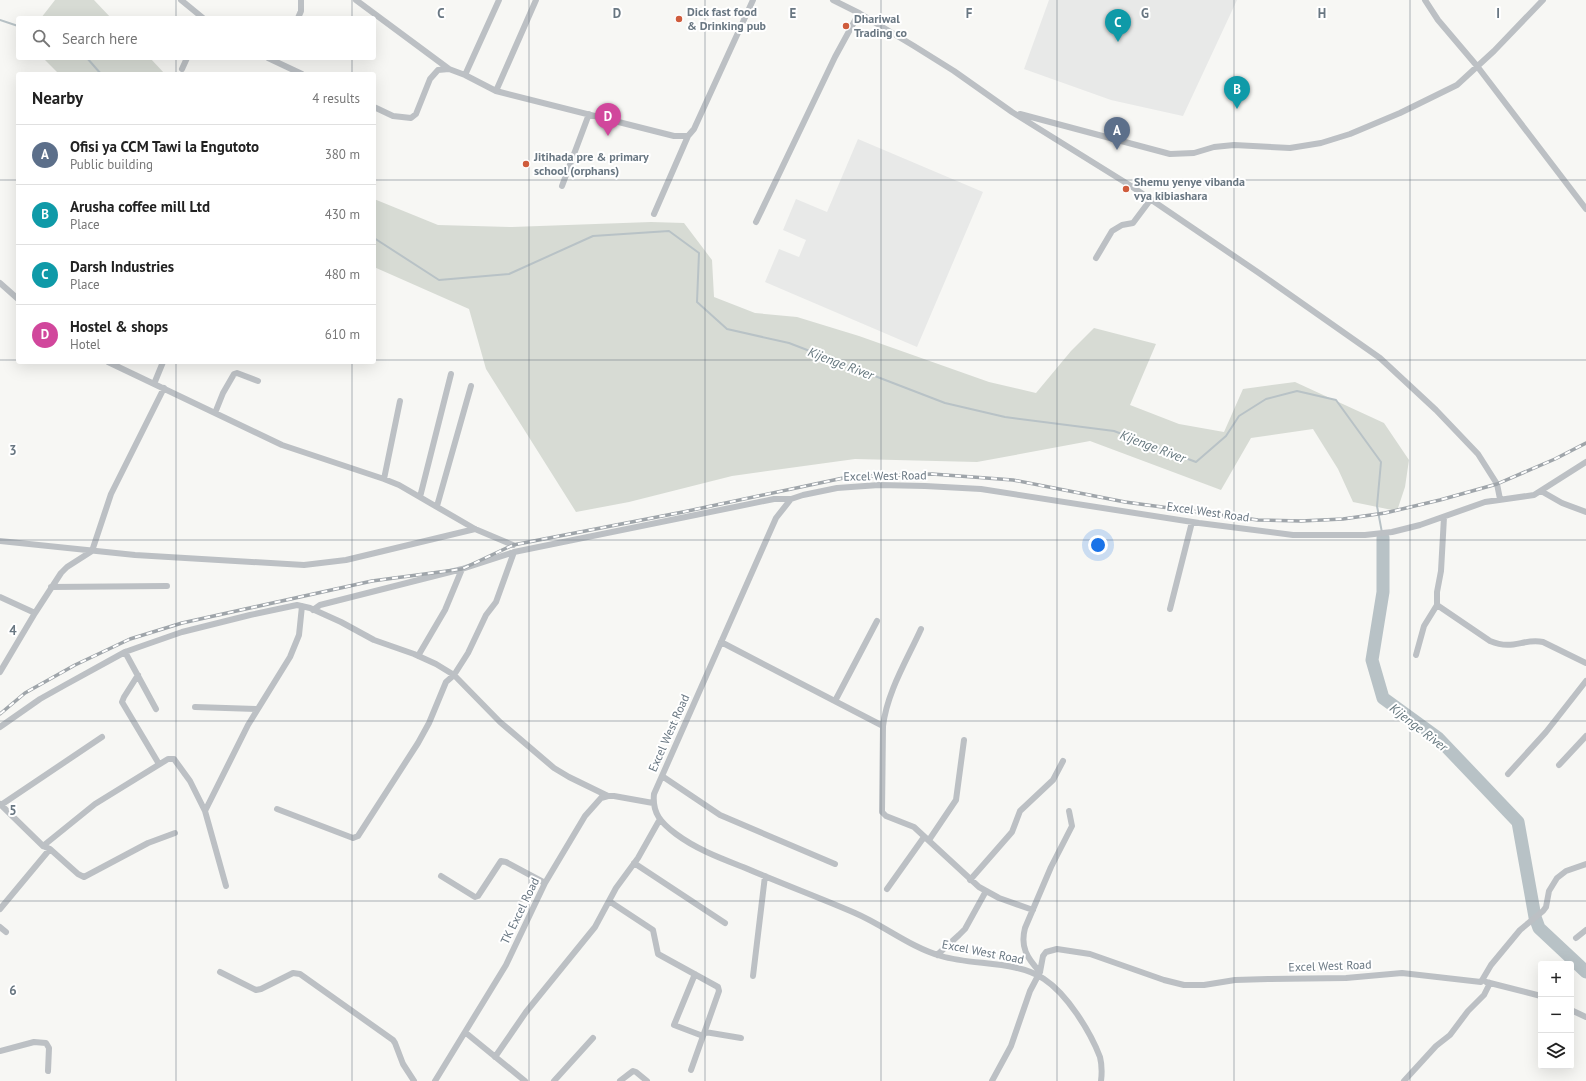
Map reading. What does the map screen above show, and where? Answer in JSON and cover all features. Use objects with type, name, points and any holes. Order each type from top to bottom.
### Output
[{"type":"street","points":[[181,0],[201,16]]},
{"type":"street","points":[[299,16],[301,11],[301,0]]},
{"type":"street","points":[[356,0],[449,69],[465,75],[496,91],[674,136],[688,136]]},
{"type":"street","points":[[465,75],[499,0]]},
{"type":"street","points":[[496,91],[536,0]]},
{"type":"street","points":[[654,214],[688,136],[694,129],[753,0]]},
{"type":"street","points":[[833,0],[859,13],[954,71],[1012,112],[1151,199],[1380,358],[1456,430],[1478,454],[1497,484],[1500,499]]},
{"type":"street","points":[[1424,0],[1438,20],[1477,66],[1586,210]]},
{"type":"street","points":[[1012,112],[1170,154],[1194,153],[1214,147],[1234,145],[1290,148],[1321,143],[1350,134],[1400,113],[1457,85],[1494,51],[1542,0]]},
{"type":"street","points":[[756,222],[835,57],[859,13]]},
{"type":"street","points":[[182,68],[186,60]]},
{"type":"street","points":[[272,60],[298,72]]},
{"type":"street","points":[[376,108],[393,116],[411,118],[416,114],[430,79],[438,70],[449,69]]},
{"type":"street","points":[[562,186],[589,114]]},
{"type":"street","points":[[1096,258],[1112,231],[1122,225],[1133,223],[1151,199]]},
{"type":"street","points":[[0,284],[16,297]]},
{"type":"street","points":[[112,364],[282,445],[384,479],[437,506],[475,529],[514,549]]},
{"type":"street","points":[[154,384],[162,364]]},
{"type":"street","points":[[215,413],[223,393],[234,374],[237,373],[258,381]]},
{"type":"street","points":[[420,497],[451,374]]},
{"type":"street","points":[[437,506],[471,386]]},
{"type":"street","points":[[0,672],[61,573],[92,551],[111,494],[164,388]]},
{"type":"street","points":[[384,479],[400,401]]},
{"type":"street","name":"Excel West Road","points":[[1101,1081],[1102,1072],[1100,1057],[1090,1037],[1062,995],[1039,974],[1014,968],[963,961],[937,955],[913,945],[866,918],[696,846],[674,833],[656,813],[653,803],[654,794],[776,518],[791,499],[803,495],[837,488],[878,485],[981,489],[1192,522],[1293,535],[1365,535],[1392,532],[1444,517],[1485,502],[1525,497],[1541,491],[1586,462]]},
{"type":"street","points":[[1541,491],[1562,503],[1586,512]]},
{"type":"street","points":[[313,610],[320,605],[462,569],[514,549],[774,499],[791,499]]},
{"type":"street","points":[[1416,655],[1424,626],[1437,605],[1437,592],[1441,571],[1444,517]]},
{"type":"street","points":[[1170,609],[1192,522]]},
{"type":"street","points":[[0,541],[135,555],[304,565],[346,560],[475,529]]},
{"type":"street","points":[[277,809],[353,838],[358,836],[418,743],[446,682],[454,675],[468,653],[486,615],[496,602],[514,549]]},
{"type":"street","points":[[418,656],[445,610],[462,569]]},
{"type":"street","points":[[51,587],[167,586]]},
{"type":"street","points":[[0,597],[35,613]]},
{"type":"street","points":[[0,727],[40,699],[125,652],[182,632],[250,614],[297,605],[341,622],[374,640],[436,664],[454,675],[500,722],[554,768],[569,777],[608,796],[653,803]]},
{"type":"street","points":[[1437,605],[1490,641],[1498,644],[1514,645],[1536,641],[1543,642],[1586,663]]},
{"type":"street","points":[[205,811],[257,709],[290,657],[299,635],[302,606]]},
{"type":"street","points":[[836,701],[877,621]]},
{"type":"street","points":[[921,630],[894,688],[885,716],[882,812],[886,816],[910,824],[970,880],[986,891],[1009,902],[1032,910]]},
{"type":"street","points":[[721,642],[884,726]]},
{"type":"street","points":[[125,652],[156,709]]},
{"type":"street","points":[[138,675],[122,702],[159,764]]},
{"type":"street","points":[[1508,774],[1546,732],[1586,681]]},
{"type":"street","points":[[195,708],[257,709]]},
{"type":"street","points":[[1559,765],[1586,736]]},
{"type":"street","points":[[102,737],[0,804],[43,846],[50,849],[78,874],[84,877],[148,843],[175,833]]},
{"type":"street","points":[[887,888],[956,800],[964,740]]},
{"type":"street","points":[[43,846],[95,804],[171,758],[176,761],[190,781],[205,811],[226,886]]},
{"type":"street","points":[[970,880],[1012,832],[1020,811],[1053,780],[1063,761]]},
{"type":"street","points":[[662,776],[720,815],[835,864]]},
{"type":"street","name":"TK Excel Road","points":[[435,1081],[506,965],[545,883],[585,816],[601,798],[608,796]]},
{"type":"street","points":[[992,1081],[1011,1046],[1030,991],[1039,974],[1025,951],[1022,940],[1032,910],[1051,867],[1072,826],[1069,811]]},
{"type":"street","points":[[495,1057],[530,1006],[595,927],[620,881],[634,863],[660,819]]},
{"type":"street","points":[[0,909],[50,849]]},
{"type":"street","points":[[441,876],[474,897],[478,896],[501,861],[506,862],[545,883]]},
{"type":"street","points":[[634,863],[726,922]]},
{"type":"street","points":[[1538,995],[1482,981],[1491,965],[1520,930],[1539,915],[1545,908],[1549,891],[1556,878],[1566,872],[1586,864]]},
{"type":"street","points":[[753,976],[765,876]]},
{"type":"street","points":[[937,955],[965,929],[986,891]]},
{"type":"street","points":[[609,901],[653,930],[658,954],[716,986],[719,991],[691,1070]]},
{"type":"street","points":[[0,927],[6,932]]},
{"type":"street","points":[[1576,938],[1586,930]]},
{"type":"street","name":"Excel West Road","points":[[1039,974],[1044,954],[1057,949],[1096,956],[1164,980],[1184,984],[1204,985],[1224,981],[1268,978],[1346,978],[1402,974],[1482,981]]},
{"type":"street","points":[[220,972],[256,990],[293,973],[300,974],[393,1040],[414,1081]]},
{"type":"street","points":[[695,974],[674,1026],[704,1034],[741,1038]]},
{"type":"street","points":[[1404,1081],[1436,1046],[1450,1035],[1468,1011],[1484,995],[1490,983]]},
{"type":"street","points":[[1574,1011],[1586,1017]]},
{"type":"street","points":[[466,1032],[525,1081]]},
{"type":"street","points":[[554,1081],[592,1038]]},
{"type":"street","points":[[0,1051],[34,1042],[46,1042],[49,1048],[48,1071]]},
{"type":"street","points":[[620,1081],[633,1071],[647,1081]]},
{"type":"shaded area","points":[[55,0],[94,0],[109,16],[43,16]]},
{"type":"shaded area","points":[[1049,0],[1237,0],[1183,116],[1111,100],[1024,69]]},
{"type":"shaded area","points":[[45,60],[152,60],[163,72],[57,72]]},
{"type":"shaded area","points":[[858,139],[983,192],[917,347],[765,282],[779,249],[799,257],[806,240],[783,230],[796,199],[827,212]]},
{"type":"shaded area","points":[[376,200],[438,225],[512,227],[651,222],[684,223],[712,260],[714,297],[755,313],[797,317],[859,336],[989,382],[1036,393],[1071,351],[1094,328],[1156,344],[1130,405],[1179,424],[1224,432],[1243,389],[1295,382],[1384,423],[1409,460],[1405,487],[1397,511],[1353,502],[1338,469],[1313,429],[1251,438],[1221,490],[1090,441],[977,462],[855,459],[732,476],[629,502],[576,512],[486,369],[469,309],[376,268]]},
{"type":"waterway","name":"Kijenge River","points":[[0,20],[16,25]]},
{"type":"waterway","name":"Kijenge River","points":[[89,60],[99,72]]},
{"type":"waterway","name":"Kijenge River","points":[[376,239],[439,280],[509,274],[593,236],[669,231],[699,253],[697,302],[727,329],[789,343],[945,403],[1005,417],[1114,431],[1196,462],[1226,436],[1239,416],[1266,399],[1297,391],[1336,400],[1381,462],[1377,506],[1383,538]]},
{"type":"waterway","name":"Kijenge River","points":[[1383,538],[1383,592],[1372,660],[1383,698],[1438,738],[1518,822],[1535,917],[1539,928],[1586,972]]},
{"type":"railway","points":[[0,714],[25,693],[75,665],[130,639],[182,623],[372,581],[462,569],[513,545],[683,512],[848,477],[932,474],[1013,480],[1125,502],[1258,520],[1301,521],[1343,519],[1385,513],[1440,500],[1497,484],[1555,459],[1586,443]]},
{"type":"place","name":"Dick fast food & Drinking pub","points":[[679,19]]},
{"type":"place","name":"Dhariwal Trading co","points":[[846,26]]},
{"type":"place","name":"Darsh Industries","points":[[1118,42]]},
{"type":"place","name":"Arusha coffee mill Ltd","points":[[1237,109]]},
{"type":"place","name":"Hostel & shops","points":[[608,136]]},
{"type":"place","name":"Ofisi ya CCM Tawi la Engutoto","points":[[1117,150]]},
{"type":"place","name":"Jitihada pre & primary school (orphans)","points":[[526,164]]},
{"type":"place","name":"Shemu yenye vibanda vya kibiashara","points":[[1126,189]]}]
